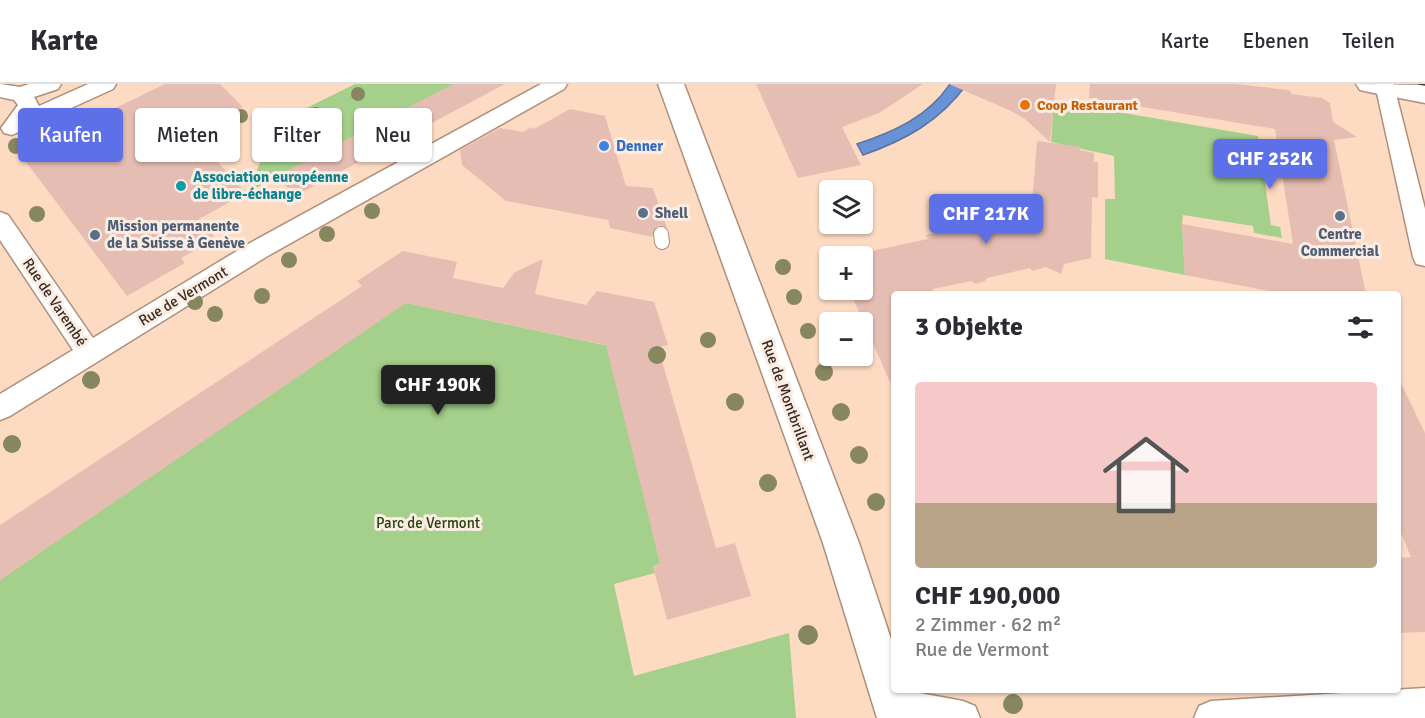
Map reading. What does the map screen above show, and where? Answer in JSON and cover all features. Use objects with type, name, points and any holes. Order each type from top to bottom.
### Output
[{"type":"main road","name":"Rue de Montbrillant","points":[[671,84],[841,543],[895,711]]},
{"type":"main road","points":[[1379,85],[1425,94]]},
{"type":"street","points":[[0,90],[21,94],[51,84]]},
{"type":"street","points":[[7,131],[106,84]]},
{"type":"street","name":"Rue de Vermont","points":[[0,408],[258,250],[557,84]]},
{"type":"street","points":[[1379,85],[1425,257]]},
{"type":"street","points":[[7,131],[22,119],[28,105],[21,94]]},
{"type":"street","name":"Rue de Varembé","points":[[0,221],[89,352]]},
{"type":"street","points":[[1211,718],[1306,715],[1425,705]]},
{"type":"street","points":[[895,711],[963,718]]},
{"type":"lane","points":[[1379,85],[1425,87]]},
{"type":"green space","points":[[355,84],[454,84],[408,108],[354,108],[354,136],[342,143],[342,108],[306,108]]},
{"type":"green space","points":[[1054,101],[1258,136],[1271,225],[1280,227],[1282,238],[1254,233],[1253,226],[1183,215],[1185,275],[1105,259],[1105,199],[1115,199],[1114,156],[1051,142]]},
{"type":"green space","points":[[260,162],[305,162],[252,190],[250,186]]},
{"type":"green space","name":"Parc de Vermont","points":[[402,302],[609,346],[660,563],[653,566],[655,573],[614,584],[634,676],[789,633],[796,718],[0,718],[0,580]]},
{"type":"water","points":[[950,84],[967,84],[945,109],[921,128],[894,143],[863,155],[857,144],[909,122],[931,106]]},
{"type":"building","points":[[165,84],[220,84],[243,107],[135,108],[135,162],[218,162],[246,193],[199,219],[216,239],[181,258],[185,263],[127,296],[26,162],[123,162],[123,108],[115,108]]},
{"type":"building","points":[[454,84],[505,84],[432,123],[432,108],[408,108]]},
{"type":"building","points":[[756,84],[923,84],[879,113],[842,127],[861,165],[798,178]]},
{"type":"building","points":[[949,84],[1056,84],[1050,142],[1025,119]]},
{"type":"building","points":[[1090,84],[1235,84],[1289,90],[1292,94],[1322,98],[1330,103],[1333,122],[1357,137],[1334,140],[1365,291],[1269,291],[1185,275],[1182,224],[1293,244],[1275,129],[1089,98]]},
{"type":"building","points":[[570,109],[605,116],[626,186],[653,188],[667,228],[660,225],[656,227],[652,237],[610,228],[608,220],[506,201],[462,165],[460,150],[500,128],[523,132],[531,127],[534,129]]},
{"type":"building","points":[[354,136],[354,162],[359,162],[295,196],[277,176],[304,162],[342,162],[342,142]]},
{"type":"building","points":[[1037,141],[1081,147],[1080,150],[1094,153],[1094,162],[1098,162],[1098,198],[1092,197],[1091,258],[1064,264],[1061,274],[1046,267],[1032,271],[1030,268],[987,278],[976,284],[971,281],[932,291],[891,291],[891,384],[873,344],[873,312],[859,312],[853,300],[873,300],[873,251],[928,239],[926,235],[975,224],[978,228],[1031,217]]},
{"type":"building","points":[[403,251],[457,262],[453,278],[503,288],[515,272],[543,259],[535,294],[586,305],[597,291],[654,302],[668,345],[658,347],[716,548],[735,543],[751,596],[667,620],[653,566],[660,563],[606,345],[406,303],[0,580],[0,525],[362,286],[357,281]]},
{"type":"building","points":[[1401,383],[1425,433],[1425,632],[1401,633],[1401,558],[1411,557],[1401,533]]},
{"type":"tram line","points":[[1419,84],[1425,85]]},
{"type":"place","name":"Coop Restaurant","points":[[1025,105]]},
{"type":"place","name":"Denner","points":[[604,146]]},
{"type":"place","name":"Association européenne de libre-échange","points":[[181,186]]},
{"type":"place","name":"Shell","points":[[643,213]]},
{"type":"place","name":"Centre Commercial","points":[[1340,216]]},
{"type":"place","name":"Mission permanente de la Suisse à Genève","points":[[95,235]]}]
